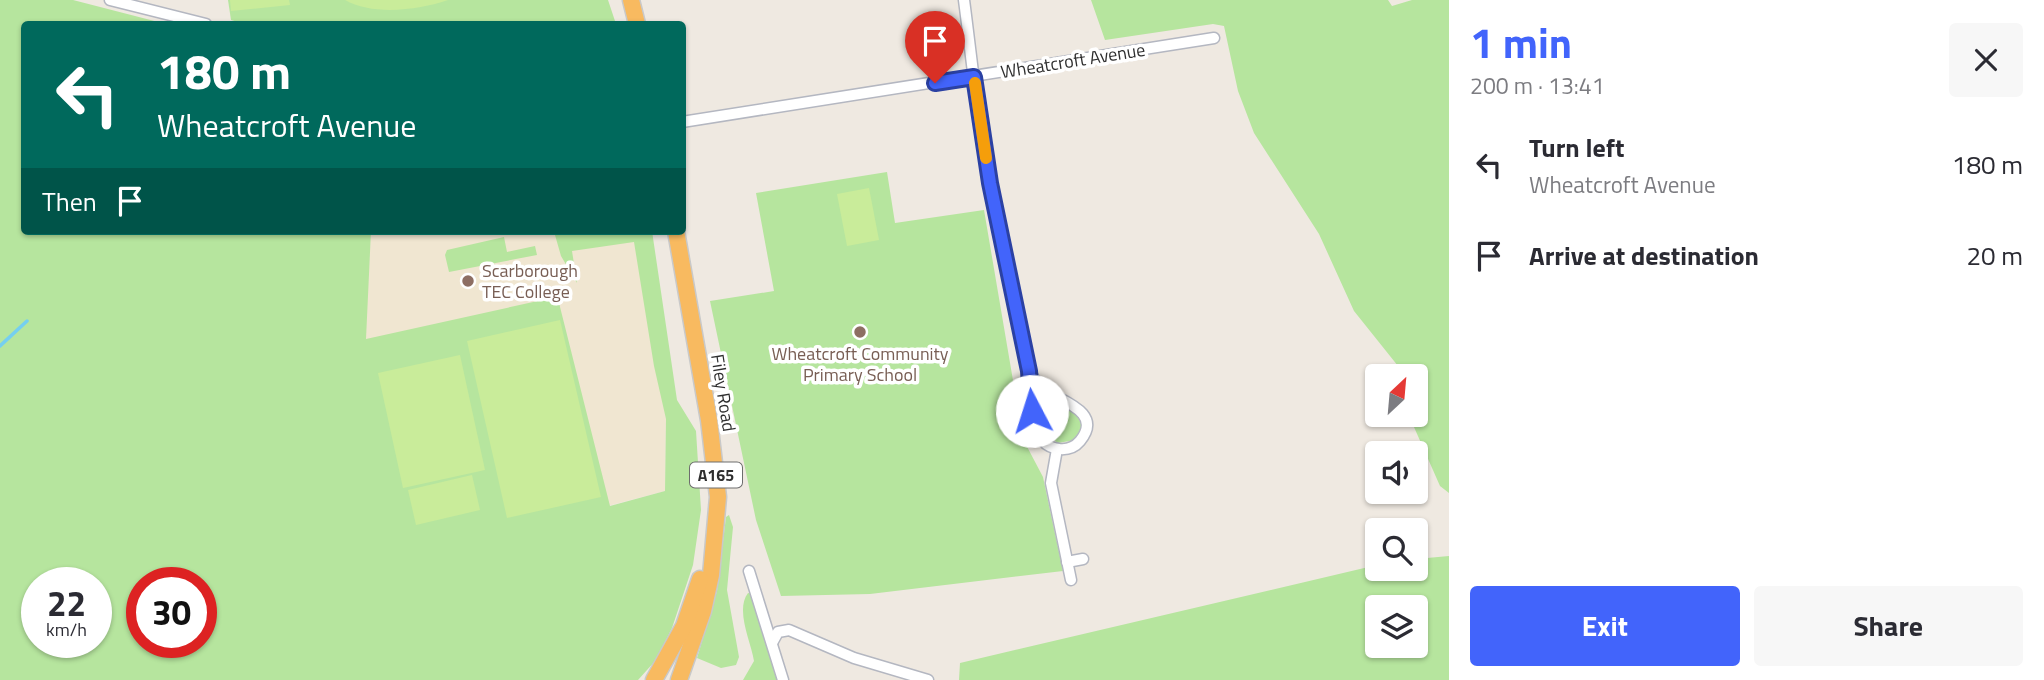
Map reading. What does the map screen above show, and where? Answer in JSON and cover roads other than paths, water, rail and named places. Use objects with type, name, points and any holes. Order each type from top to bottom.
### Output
[{"type":"highway","points":[[631,0],[636,21]]},
{"type":"highway","name":"Filey Road","points":[[677,235],[709,420],[718,497],[711,575],[693,644],[679,680]]},
{"type":"highway","points":[[654,680],[684,626],[696,595],[711,508],[688,352],[688,306]]},
{"type":"highway","name":"Filey Road","points":[[667,680],[693,644]]},
{"type":"street","points":[[110,0],[194,21]]},
{"type":"street","points":[[159,0],[162,13]]},
{"type":"street","points":[[964,0],[990,183],[1029,371],[1030,397],[1038,433],[1042,441],[1057,449],[1072,447],[1081,440],[1086,426],[1084,414],[1075,405],[1044,390],[1029,371]]},
{"type":"street","name":"Wheatcroft Avenue","points":[[686,121],[1214,38]]},
{"type":"street","points":[[1057,449],[1051,483],[1071,580]]},
{"type":"street","points":[[1068,562],[1083,559]]},
{"type":"street","points":[[749,571],[783,680]]},
{"type":"street","points":[[772,643],[778,632],[789,630],[854,658],[928,680]]},
{"type":"waterway","points":[[0,346],[27,321]]},
{"type":"place","name":"Scarborough TEC College","points":[[468,281]]},
{"type":"place","name":"Wheatcroft Community Primary School","points":[[860,332]]}]
